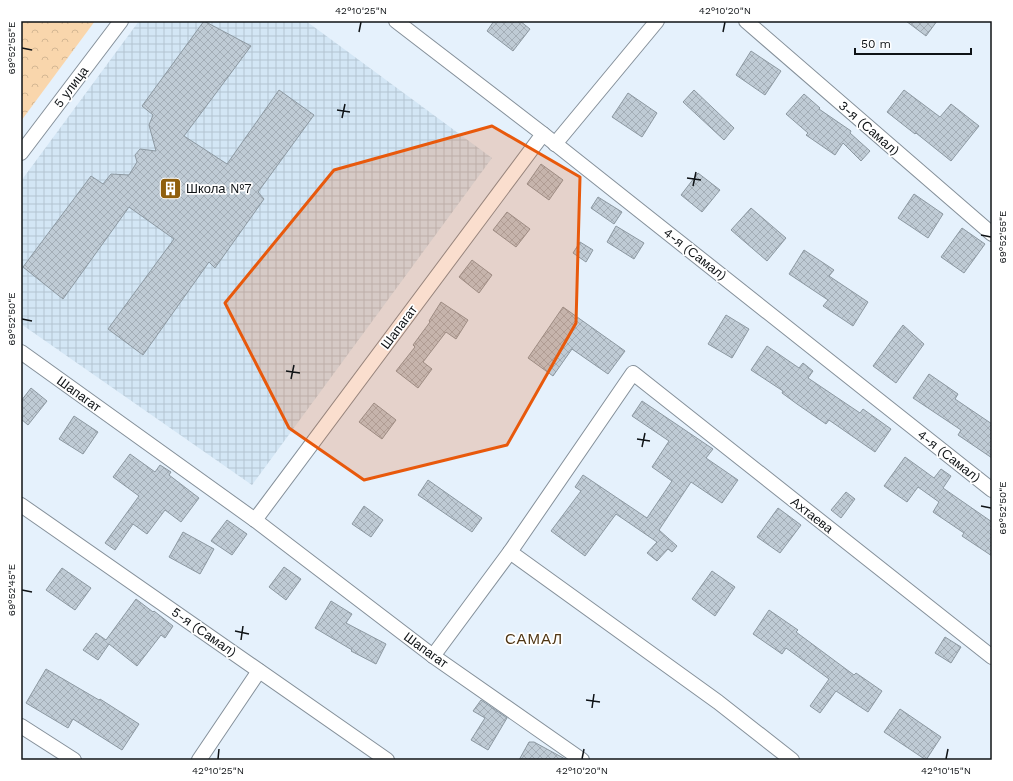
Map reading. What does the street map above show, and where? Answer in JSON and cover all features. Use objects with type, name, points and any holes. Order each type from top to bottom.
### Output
[{"type":"street","name":"5 улица","points":[[21,153],[121,21]]},
{"type":"street","name":"4-я (Самал)","points":[[396,21],[543,134],[992,490]]},
{"type":"street","points":[[555,144],[657,21]]},
{"type":"street","name":"3-я (Самал)","points":[[746,21],[992,234]]},
{"type":"street","name":"Шапагат","points":[[254,520],[543,134]]},
{"type":"street","name":"Шапагат","points":[[21,352],[254,520],[433,656],[582,760]]},
{"type":"street","name":"Ахтаева","points":[[510,552],[633,373],[992,657]]},
{"type":"street","name":"5-я (Самал)","points":[[21,505],[387,760]]},
{"type":"street","points":[[433,656],[510,552],[718,702],[792,760]]},
{"type":"street","points":[[199,760],[259,671]]},
{"type":"street","points":[[21,726],[74,760]]},
{"type":"highlighted area","points":[[492,126],[580,177],[576,323],[507,445],[364,480],[289,428],[225,303],[334,170]]},
{"type":"shaded area","points":[[139,21],[306,21],[492,158],[252,485],[21,324],[21,181]]},
{"type":"green space","points":[[21,21],[95,21],[21,121]]},
{"type":"building","name":"Школа №7","points":[[204,21],[251,46],[184,136],[227,164],[279,90],[314,115],[258,192],[264,199],[215,268],[209,262],[143,355],[108,329],[174,239],[129,207],[63,299],[23,267],[91,176],[103,184],[111,174],[129,175],[137,162],[135,155],[140,149],[156,151],[149,125],[153,115],[142,106]]},
{"type":"building","points":[[494,21],[520,21],[530,29],[513,51],[487,31]]},
{"type":"building","points":[[906,21],[937,21],[926,36]]},
{"type":"building","points":[[751,51],[781,71],[765,95],[736,75]]},
{"type":"building","points":[[694,90],[734,128],[724,140],[683,102]]},
{"type":"building","points":[[904,90],[940,117],[951,104],[979,126],[951,161],[887,112]]},
{"type":"building","points":[[628,93],[657,113],[642,137],[612,117]]},
{"type":"building","points":[[804,94],[820,108],[819,109],[851,131],[850,133],[870,151],[861,161],[843,143],[835,155],[806,135],[808,133],[786,114]]},
{"type":"building","points":[[541,164],[563,180],[549,200],[527,184]]},
{"type":"building","points":[[698,173],[720,190],[702,212],[681,195]]},
{"type":"building","points":[[914,194],[943,214],[928,238],[898,218]]},
{"type":"building","points":[[598,197],[622,212],[614,224],[591,208]]},
{"type":"building","points":[[751,208],[786,238],[767,261],[731,230]]},
{"type":"building","points":[[507,212],[530,229],[516,247],[493,230]]},
{"type":"building","points":[[616,226],[644,243],[634,259],[607,242]]},
{"type":"building","points":[[962,228],[985,244],[964,273],[941,257]]},
{"type":"building","points":[[580,242],[593,250],[586,262],[573,253]]},
{"type":"building","points":[[804,250],[834,270],[829,276],[868,302],[853,326],[823,306],[828,300],[789,274]]},
{"type":"building","points":[[472,260],[492,275],[479,293],[459,277]]},
{"type":"building","points":[[441,302],[468,320],[456,339],[446,332],[423,362],[432,369],[418,388],[396,371],[415,347],[413,345],[430,322],[429,321]]},
{"type":"building","points":[[563,307],[625,351],[608,374],[572,349],[553,376],[528,358]]},
{"type":"building","points":[[726,315],[749,329],[732,358],[708,344]]},
{"type":"building","points":[[903,325],[924,344],[896,383],[873,366]]},
{"type":"building","points":[[767,346],[799,368],[803,363],[813,371],[808,378],[860,413],[863,409],[891,429],[875,452],[829,420],[826,424],[782,393],[783,391],[751,370]]},
{"type":"building","points":[[929,374],[958,394],[955,399],[992,424],[992,458],[958,435],[961,430],[913,398]]},
{"type":"building","points":[[31,388],[47,401],[28,425],[21,419],[21,401]]},
{"type":"building","points":[[642,401],[713,449],[706,458],[738,480],[722,503],[691,482],[659,530],[677,546],[672,552],[668,549],[657,561],[647,553],[657,542],[616,514],[585,556],[551,531],[581,491],[575,487],[583,475],[647,518],[672,481],[652,467],[669,441],[632,416]]},
{"type":"building","points":[[374,403],[396,420],[382,439],[359,422]]},
{"type":"building","points":[[74,416],[98,432],[83,454],[59,439]]},
{"type":"building","points":[[130,454],[155,472],[160,465],[171,472],[169,475],[199,498],[181,522],[165,510],[147,534],[133,524],[115,550],[105,543],[139,496],[113,477]]},
{"type":"building","points":[[905,457],[934,478],[941,469],[951,476],[943,488],[992,522],[992,556],[962,536],[964,533],[933,512],[939,502],[918,487],[907,502],[884,486]]},
{"type":"building","points":[[428,480],[482,518],[472,532],[418,495]]},
{"type":"building","points":[[846,492],[855,499],[841,518],[831,510]]},
{"type":"building","points":[[364,506],[383,520],[371,537],[352,524]]},
{"type":"building","points":[[778,508],[801,525],[780,553],[757,537]]},
{"type":"building","points":[[227,520],[247,534],[232,555],[211,541]]},
{"type":"building","points":[[183,532],[214,549],[200,574],[169,557]]},
{"type":"building","points":[[284,567],[301,579],[286,600],[269,587]]},
{"type":"building","points":[[62,568],[91,588],[75,610],[46,590]]},
{"type":"building","points":[[712,571],[735,587],[715,616],[692,599]]},
{"type":"building","points":[[136,599],[173,626],[165,638],[161,635],[137,666],[109,644],[98,660],[83,650],[96,633],[106,640]]},
{"type":"building","points":[[331,601],[352,614],[346,623],[386,644],[376,664],[351,651],[352,650],[315,628]]},
{"type":"building","points":[[769,610],[798,630],[796,632],[854,675],[856,673],[882,691],[868,712],[836,691],[820,713],[810,706],[829,679],[786,648],[782,654],[753,634]]},
{"type":"building","points":[[945,637],[961,647],[951,663],[935,653]]},
{"type":"building","points":[[46,669],[99,700],[100,699],[139,724],[122,750],[73,719],[68,728],[26,703]]},
{"type":"building","points":[[481,700],[507,718],[488,750],[471,740],[485,718],[473,711]]},
{"type":"building","points":[[900,709],[941,737],[926,760],[884,732]]},
{"type":"building","points":[[529,742],[534,742],[567,760],[519,760]]},
{"type":"place","name":"Школа №7","points":[[171,188]]},
{"type":"district","name":"САМАЛ","points":[[534,639]]}]
